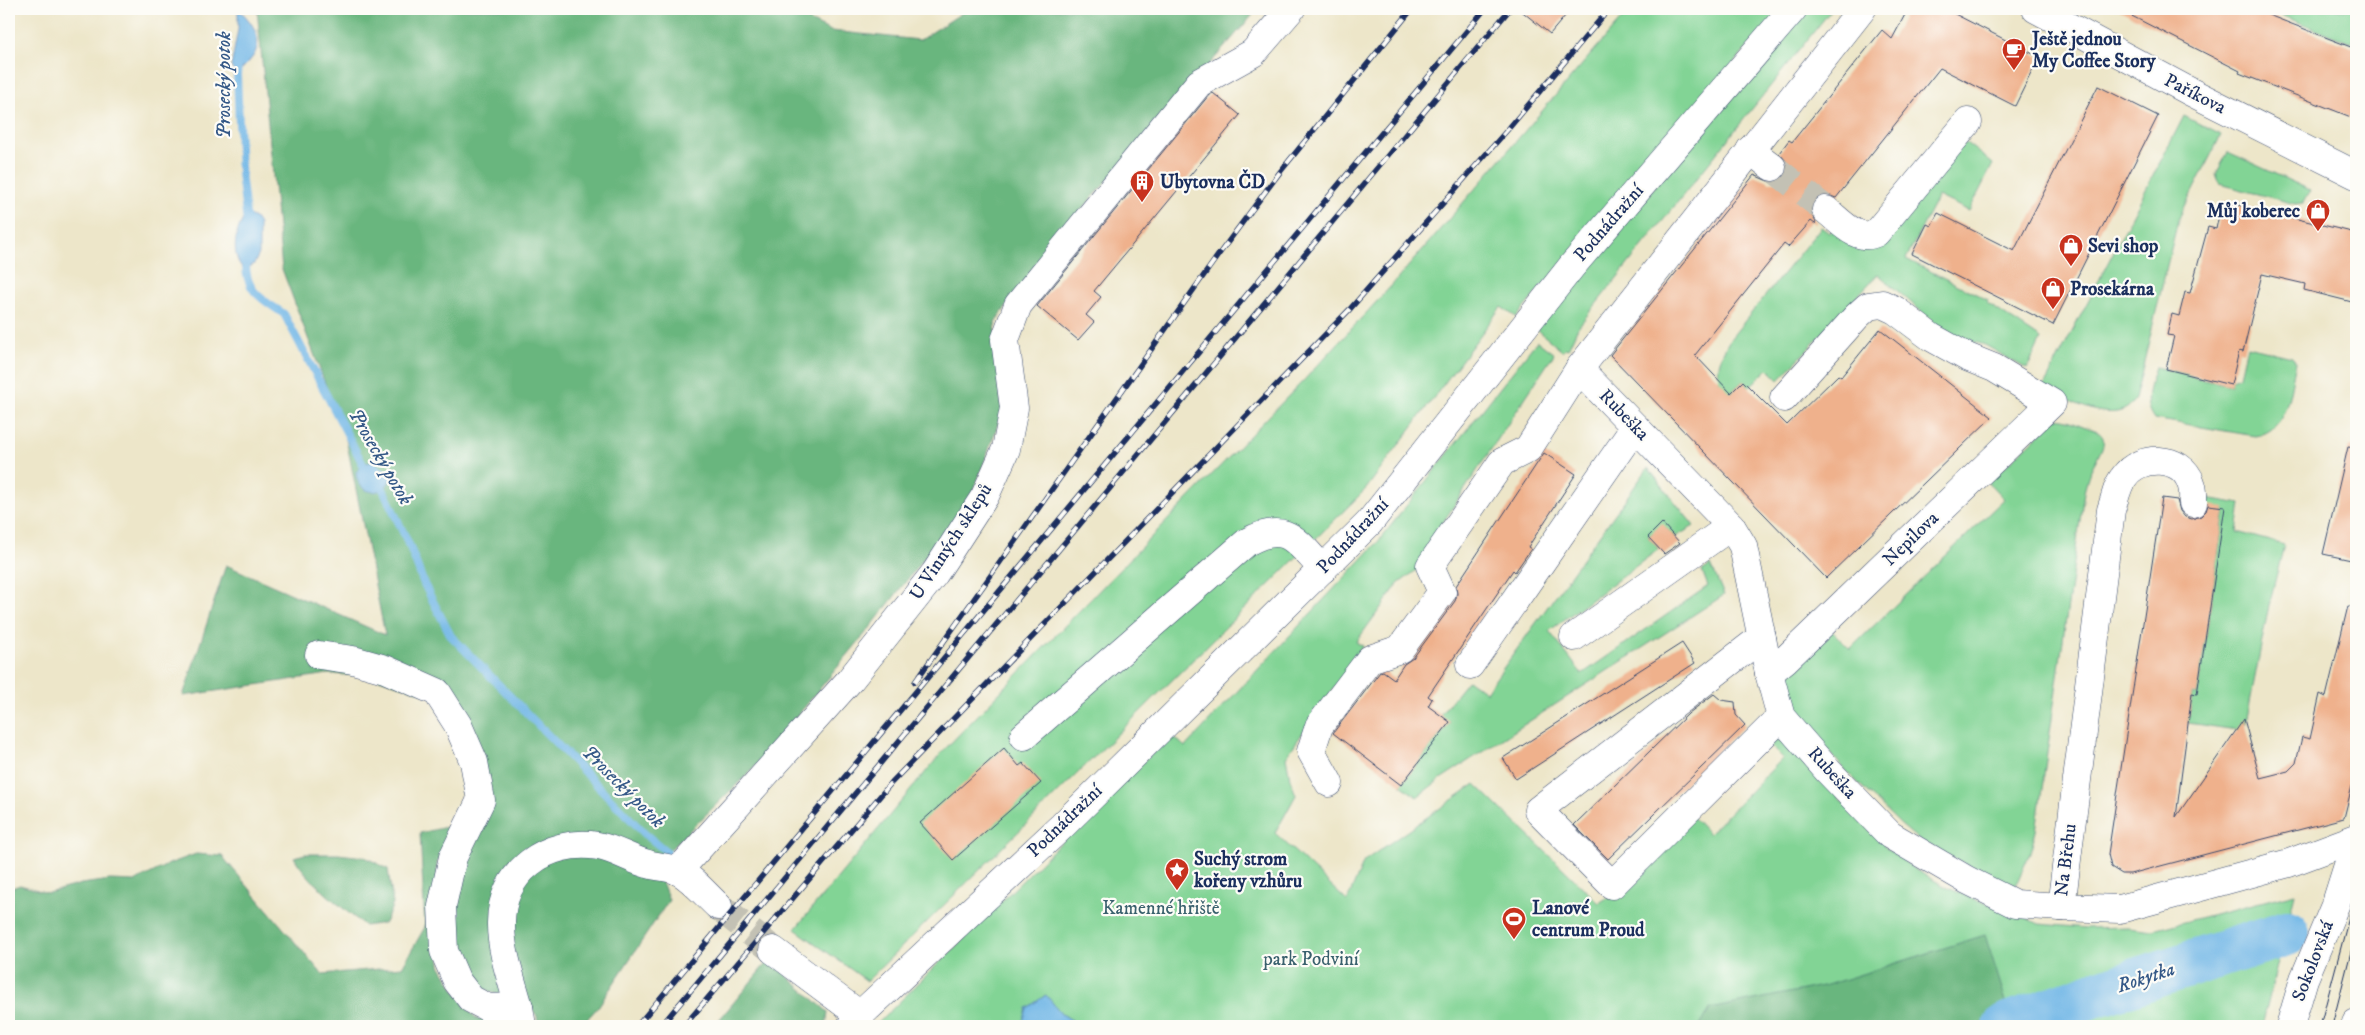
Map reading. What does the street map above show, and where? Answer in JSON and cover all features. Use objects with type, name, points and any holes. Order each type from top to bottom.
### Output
[{"type":"street","name":"U Vinných sklepů","points":[[678,871],[850,680],[935,573],[985,496],[1006,449],[1014,408],[1005,340],[1018,306],[1199,83],[1254,53],[1291,9]]},
{"type":"street","name":"Podnádražní","points":[[856,1020],[1062,826],[1369,524],[1572,266],[1793,9]]},
{"type":"street","points":[[1329,782],[1311,751],[1319,726],[1370,659],[1400,649],[1442,592],[1430,566],[1502,462],[1528,449],[1578,369],[1862,9]]},
{"type":"street","name":"Paříkova","points":[[2036,9],[2189,91],[2356,174]]},
{"type":"street","points":[[1826,210],[1860,235],[1868,236],[1876,232],[1968,122]]},
{"type":"street","points":[[1750,150],[1772,167]]},
{"type":"street","name":"Nepilova","points":[[1769,673],[1792,654],[2052,403],[1994,368],[1967,357],[1932,337],[1895,310],[1882,304],[1868,306],[1862,311],[1784,398]]},
{"type":"street","name":"Rubeška","points":[[1578,369],[1731,526],[1743,546],[1769,673],[1782,717],[1828,771],[1890,835],[1967,880],[2015,904],[2060,907]]},
{"type":"street","points":[[1470,665],[1636,427]]},
{"type":"street","name":"Na Břehu","points":[[2193,503],[2191,482],[2185,472],[2170,462],[2157,460],[2135,466],[2124,477],[2111,510],[2060,907],[2120,909],[2288,863],[2356,839]]},
{"type":"street","points":[[1574,638],[1731,526]]},
{"type":"street","points":[[1024,736],[1247,542],[1263,534],[1281,532],[1295,540],[1323,569]]},
{"type":"street","points":[[1762,637],[1538,810],[1612,885],[1782,717]]},
{"type":"street","points":[[319,655],[353,660],[385,669],[437,692],[458,725],[474,762],[481,800],[453,857],[442,906],[444,951],[457,981],[471,999],[488,1008],[521,1017],[504,946],[501,925],[505,895],[516,875],[531,860],[553,849],[581,845],[599,846],[647,864],[678,871],[718,906]]},
{"type":"street","name":"Sokolovská","points":[[2290,1026],[2304,979],[2336,903],[2356,839]]},
{"type":"street","points":[[773,950],[856,1020]]},
{"type":"green space","points":[[257,9],[785,9],[831,31],[920,40],[968,9],[1258,9],[1064,230],[995,322],[1002,413],[972,496],[870,628],[754,768],[655,864],[669,900],[598,1007],[581,1026],[538,1026],[537,1016],[531,1008],[481,988],[462,963],[454,929],[453,876],[472,798],[439,698],[370,676],[328,674],[183,696],[226,565],[385,635],[346,439],[282,269]]},
{"type":"green space","points":[[1630,9],[1781,9],[1516,317],[1501,307],[1366,489],[867,981],[795,929],[944,750],[1305,379],[1393,284]]},
{"type":"green space","points":[[1805,9],[1832,9],[1578,327],[1568,349],[1565,348],[1562,351],[1535,328]]},
{"type":"green space","points":[[2280,9],[2356,9],[2356,31],[2351,43],[2278,14]]},
{"type":"green space","points":[[2184,116],[2221,135],[2178,220],[2135,399],[2128,407],[2118,412],[2096,411],[2043,388]]},
{"type":"green space","points":[[1965,142],[1993,164],[1969,211],[1938,196],[1906,259],[1988,300],[1987,303],[2041,339],[2027,369],[1985,345],[1960,338],[1938,326],[1878,274],[1779,380],[1768,369],[1749,387],[1743,381],[1722,401],[1718,375],[1719,368],[1722,355],[1731,338],[1821,227],[1829,233],[1833,229],[1847,240],[1862,248],[1874,247]]},
{"type":"green space","points":[[2228,152],[2310,190],[2303,203],[2295,204],[2220,184],[2216,174]]},
{"type":"green space","points":[[1537,341],[1554,354],[1428,545],[1418,569],[1398,584],[1356,642],[1363,646],[1286,757],[1290,779],[1296,795],[1275,833],[1347,901],[1364,861],[1475,784],[1599,903],[1610,896],[1692,816],[1709,834],[1783,758],[1768,743],[1775,740],[1783,740],[1886,847],[1914,869],[1946,887],[1978,901],[2009,909],[2039,924],[2087,928],[2128,927],[2153,930],[2295,893],[2262,1026],[1081,1026],[1062,1014],[1045,995],[1022,1025],[1024,1026],[875,1026],[1171,734],[1185,747],[1377,543]]},
{"type":"green space","points":[[2247,346],[2292,357],[2296,362],[2286,408],[2275,426],[2266,433],[2255,436],[2154,419],[2147,400],[2155,367],[2187,374],[2198,379],[2231,385],[2232,379],[2240,376]]},
{"type":"green space","points":[[2057,418],[2098,432],[2103,439],[2103,443],[2084,492],[2036,831],[2030,853],[2014,889],[1920,841],[1900,824],[1846,771],[1793,710],[1784,684],[1792,667],[1830,629],[1850,649],[2004,499],[1988,482]]},
{"type":"green space","points":[[1648,468],[1694,526],[1675,537],[1662,524],[1648,537],[1659,549],[1549,631],[1582,674],[1708,586],[1702,571],[1711,565],[1724,595],[1442,778],[1417,797],[1401,785],[1450,722],[1440,715],[1468,680],[1486,692]]},
{"type":"green space","points":[[2207,498],[2241,504],[2237,532],[2284,545],[2269,605],[2246,723],[2242,723],[2237,730],[2188,723],[2192,694],[2197,695],[2225,509],[2207,506]]},
{"type":"green space","points":[[460,824],[437,863],[440,965],[465,1006],[477,1019],[511,1020],[511,1026],[9,1026],[9,889],[20,885],[48,893],[81,884],[110,880],[136,881],[169,864],[196,854],[222,856],[322,974],[402,967],[425,927],[420,833]]},
{"type":"green space","points":[[305,854],[338,854],[365,857],[388,869],[393,904],[385,923],[365,926],[337,903],[308,876],[294,857]]},
{"type":"green space","points":[[1985,935],[2009,1011],[1978,1026],[1700,1026],[1710,1009],[1827,985]]},
{"type":"green space","points":[[769,960],[828,1012],[826,1026],[714,1026]]},
{"type":"water","points":[[238,9],[254,28],[257,47],[253,56],[237,75],[231,67],[238,29]]},
{"type":"water","points":[[247,214],[255,218],[259,224],[259,254],[254,264],[245,270],[237,258],[235,242],[239,227]]},
{"type":"water","points":[[373,462],[388,471],[391,476],[389,483],[384,488],[373,492],[361,487],[356,472],[365,463]]},
{"type":"water","points":[[1046,995],[1062,1014],[1081,1026],[1022,1025],[1027,1008]]},
{"type":"building","points":[[1519,9],[1571,9],[1550,34]]},
{"type":"building","points":[[1908,9],[1945,9],[2039,57],[2015,106],[1940,68],[1836,198],[1821,195],[1814,200],[1811,208],[1815,224],[1811,221],[1788,247],[1784,244],[1695,355],[1731,393],[1743,381],[1787,425],[1838,375],[1841,377],[1880,329],[1992,417],[1826,578],[1610,355],[1754,175],[1770,182],[1778,181],[1784,177],[1787,170],[1787,162],[1779,153],[1789,140],[1792,142],[1882,30],[1892,39]]},
{"type":"building","points":[[2118,9],[2253,9],[2356,49],[2356,119],[2239,73],[2240,71]]},
{"type":"building","points":[[2098,86],[2158,116],[2053,325],[1912,254],[1927,224],[1931,226],[1938,213],[2014,251]]},
{"type":"building","name":"Ubytovna ČD","points":[[1213,93],[1240,115],[1094,291],[1101,297],[1086,315],[1094,322],[1078,340],[1037,306],[1209,95]]},
{"type":"building","points":[[2222,201],[2356,233],[2356,303],[2304,290],[2305,284],[2262,274],[2243,352],[2239,351],[2231,385],[2166,369],[2174,336],[2167,335],[2172,314],[2179,316],[2185,292],[2190,293],[2208,227],[2216,229]]},
{"type":"building","points":[[2348,447],[2356,448],[2356,561],[2323,554]]},
{"type":"building","points":[[1544,453],[1576,474],[1528,547],[1531,549],[1515,572],[1513,570],[1428,696],[1432,699],[1428,706],[1450,722],[1401,785],[1333,733],[1380,672],[1383,671],[1394,679],[1404,664],[1413,658],[1455,601],[1457,594],[1456,586]]},
{"type":"building","points":[[2162,498],[2177,500],[2180,511],[2185,517],[2192,519],[2201,516],[2206,511],[2208,505],[2225,507],[2197,694],[2192,693],[2176,817],[2244,719],[2260,778],[2288,771],[2296,763],[2302,737],[2310,739],[2320,694],[2326,697],[2348,606],[2356,607],[2356,770],[2344,818],[2130,874],[2122,874],[2111,867],[2108,854]]},
{"type":"building","points":[[1662,523],[1680,543],[1664,554],[1648,537]]},
{"type":"building","points":[[1682,643],[1695,663],[1516,779],[1503,758]]},
{"type":"building","points":[[1714,694],[1721,700],[1735,702],[1736,715],[1745,725],[1608,859],[1574,825],[1689,713]]},
{"type":"building","points":[[1004,748],[1019,766],[1023,763],[1041,783],[953,860],[920,823]]},
{"type":"waterway","name":"Prosecký potok","points":[[238,65],[241,173],[247,223]]},
{"type":"waterway","name":"Prosecký potok","points":[[246,262],[248,281],[252,288],[262,299],[284,314],[367,472]]},
{"type":"waterway","name":"Prosecký potok","points":[[377,482],[383,489],[410,547],[424,584],[451,636],[645,834],[667,852]]},
{"type":"waterway","name":"Rokytka","points":[[2006,1026],[2090,996],[2287,933]]},
{"type":"tunnel","points":[[1772,167],[1826,210]]},
{"type":"tunnel","points":[[718,906],[773,950]]},
{"type":"tram line","points":[[2320,1026],[2356,891]]},
{"type":"tram line","points":[[2332,1026],[2356,932]]},
{"type":"railway","points":[[915,682],[1219,254],[1280,172],[1412,9]]},
{"type":"railway","points":[[637,1026],[1485,9]]},
{"type":"railway","points":[[661,1026],[1510,9]]},
{"type":"railway","points":[[684,1026],[892,782],[1350,309],[1509,128],[1609,9]]},
{"type":"place","name":"Ještě jednou My Coffee Story","points":[[2014,71]]},
{"type":"place","name":"Ubytovna ČD","points":[[1142,203]]},
{"type":"place","name":"Můj koberec","points":[[2318,232]]},
{"type":"place","name":"Sevi shop","points":[[2071,267]]},
{"type":"place","name":"Prosekárna","points":[[2053,310]]},
{"type":"place","name":"Suchý strom kořeny vzhůru","points":[[1177,891]]},
{"type":"place","name":"Lanové centrum Proud","points":[[1514,940]]},
{"type":"park label","name":"Kamenné hřiště","points":[[1161,908]]},
{"type":"park label","name":"park Podviní","points":[[1311,959]]}]
